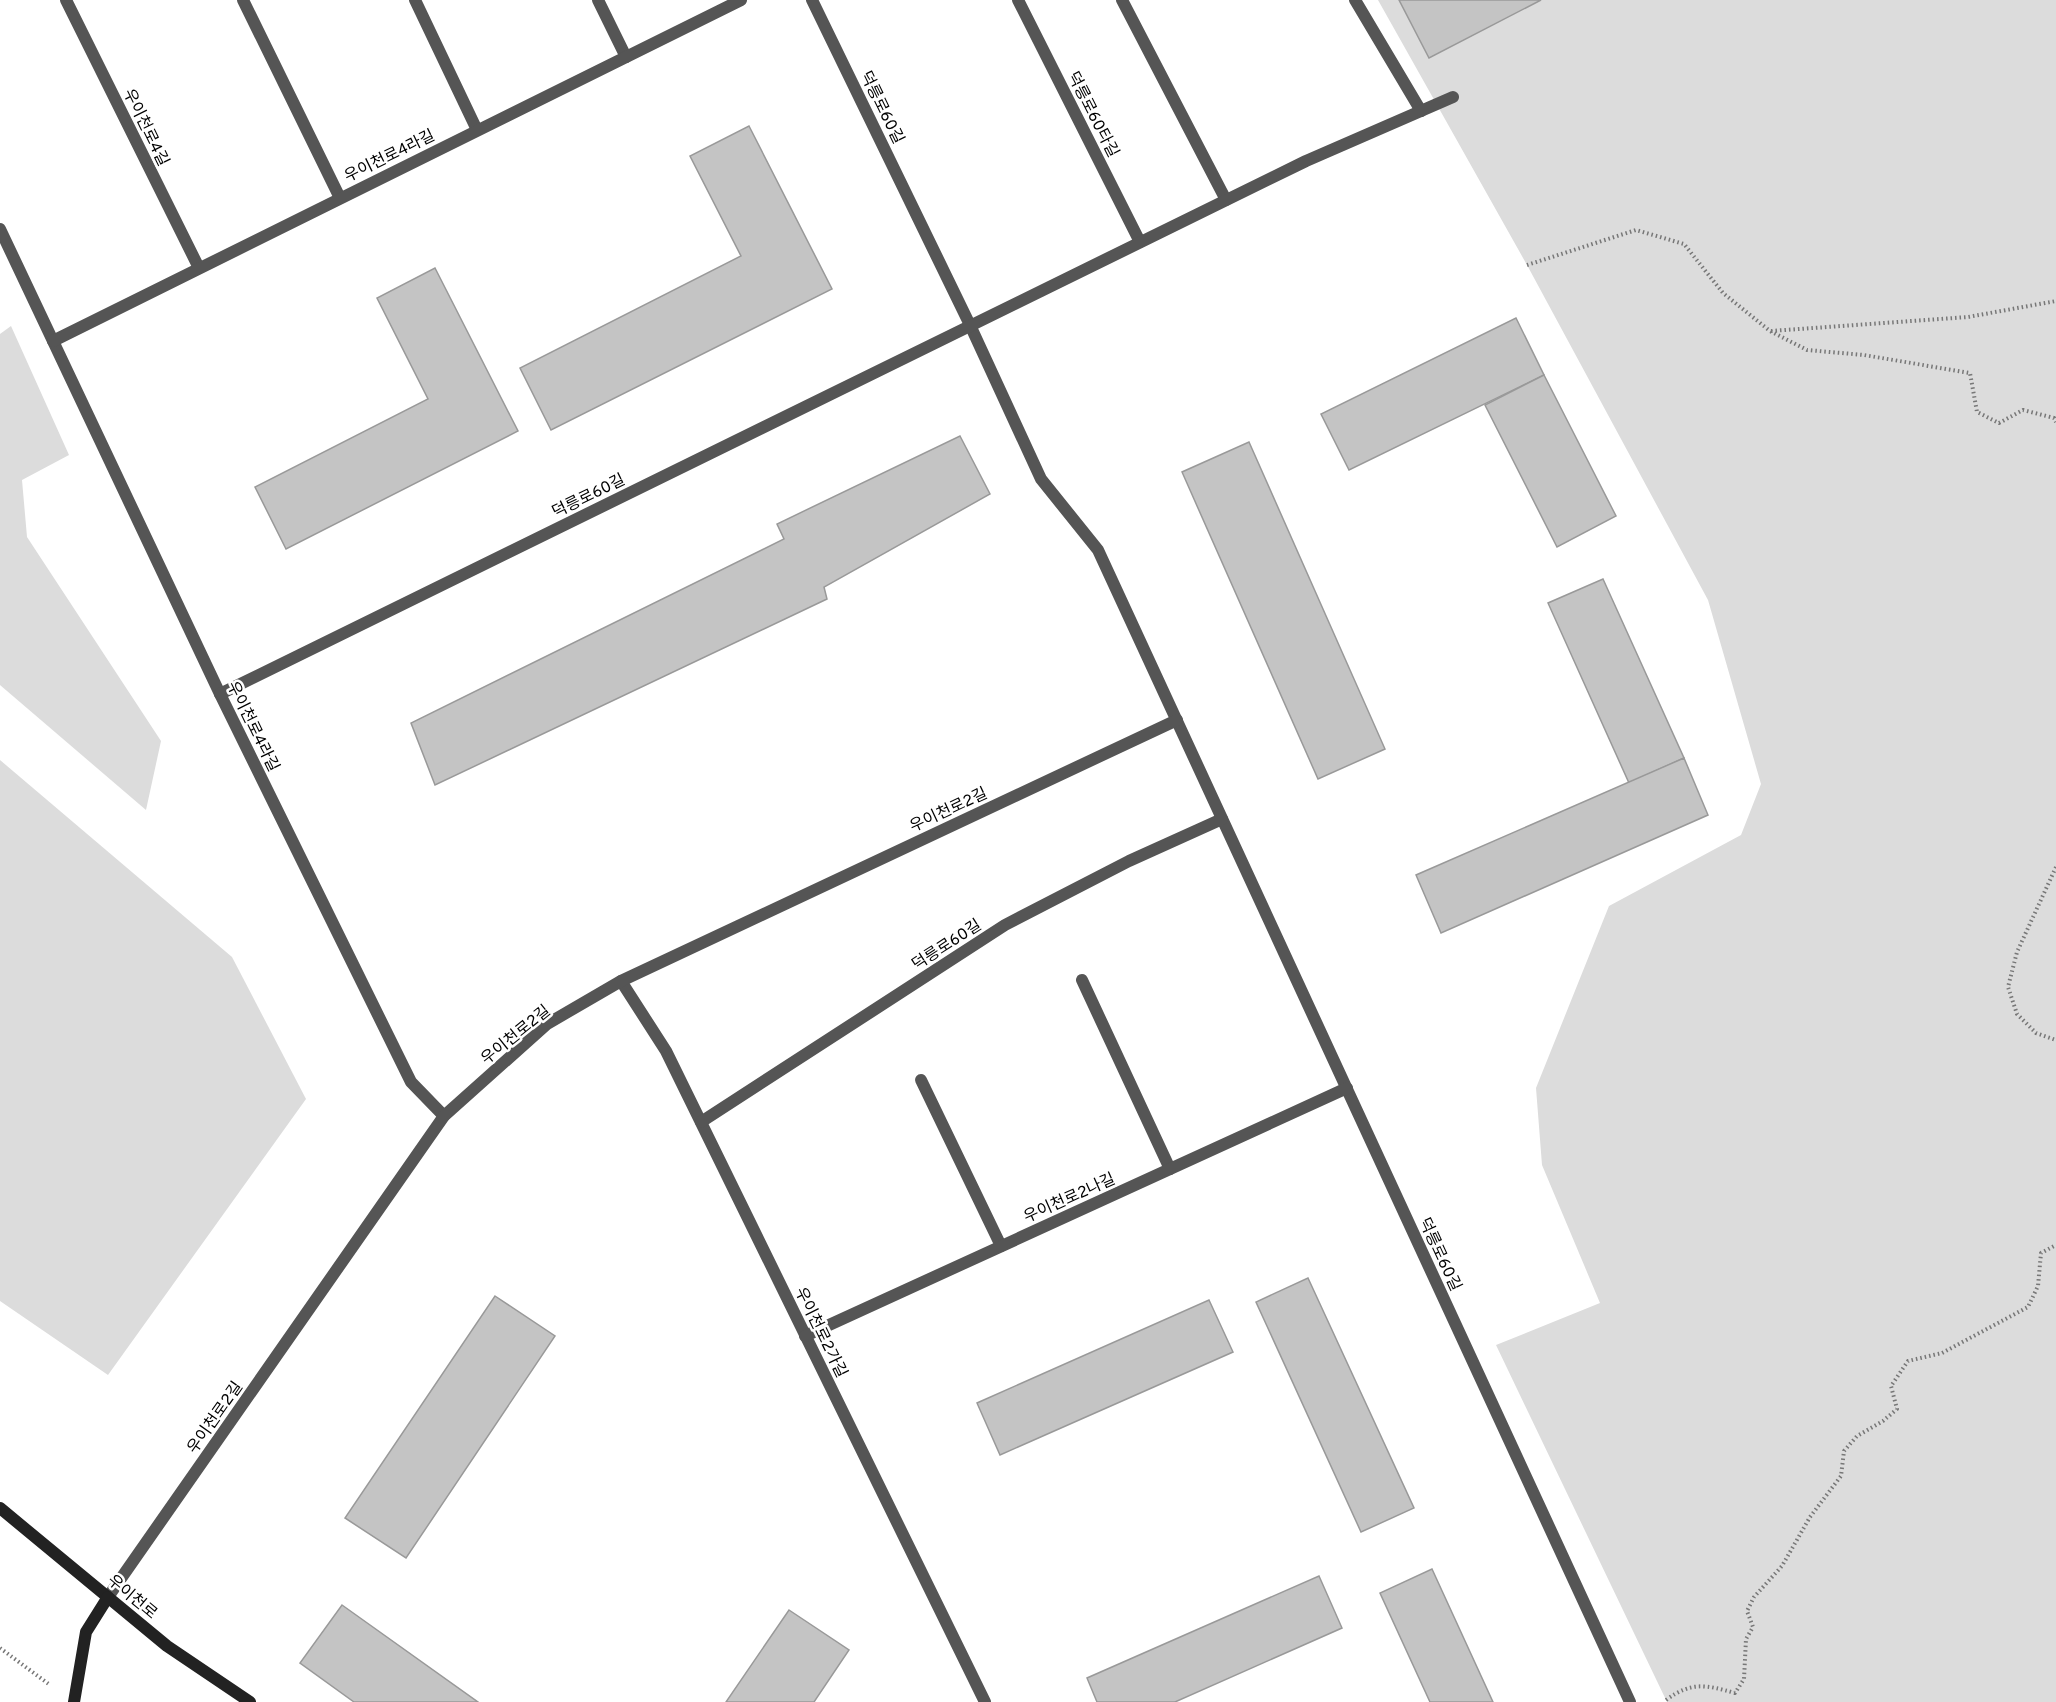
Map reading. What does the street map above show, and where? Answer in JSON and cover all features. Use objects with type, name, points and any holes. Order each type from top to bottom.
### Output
[{"type":"street","name":"우이천로4길","points":[[66,0],[199,268]]},
{"type":"street","points":[[243,0],[340,198]]},
{"type":"street","points":[[415,0],[477,130]]},
{"type":"street","points":[[597,0],[626,57]]},
{"type":"street","name":"우이천로4라길","points":[[52,341],[741,0]]},
{"type":"street","name":"덕릉로60길","points":[[812,0],[970,325],[1041,479],[1098,550],[1630,1702]]},
{"type":"street","name":"덕릉로60타길","points":[[1018,0],[1140,242]]},
{"type":"street","points":[[1122,0],[1226,200]]},
{"type":"street","points":[[1355,0],[1421,111]]},
{"type":"street","points":[[970,325],[1306,161],[1454,97]]},
{"type":"street","name":"우이천로4라길","points":[[0,229],[220,694],[411,1082],[444,1116]]},
{"type":"street","name":"덕릉로60길","points":[[220,694],[970,325]]},
{"type":"street","name":"우이천로2길","points":[[108,1598],[444,1116],[547,1024],[621,981],[1177,720]]},
{"type":"street","name":"덕릉로60길","points":[[701,1122],[1005,925],[1129,861],[1222,819]]},
{"type":"street","points":[[1082,980],[1170,1169]]},
{"type":"street","name":"우이천로2가길","points":[[621,981],[666,1051],[985,1702]]},
{"type":"street","points":[[921,1080],[1001,1246]]},
{"type":"street","name":"우이천로2나길","points":[[805,1336],[1347,1088]]},
{"type":"street","name":"우이천로","points":[[0,1508],[167,1646],[250,1702]]},
{"type":"street","points":[[74,1702],[86,1632],[108,1598]]},
{"type":"path","points":[[1527,265],[1636,230],[1684,244],[1723,293],[1770,331],[1807,350],[1864,355],[1970,373],[1977,412],[1999,423],[2023,410],[2054,418],[2056,422]]},
{"type":"path","points":[[1770,331],[1968,317],[2056,301]]},
{"type":"path","points":[[2056,867],[2017,952],[2008,987],[2017,1014],[2036,1033],[2056,1040]]},
{"type":"path","points":[[1666,1700],[1680,1689],[1704,1685],[1735,1693],[1744,1679],[1746,1639],[1753,1627],[1747,1611],[1754,1597],[1782,1566],[1810,1517],[1841,1476],[1844,1451],[1857,1436],[1883,1421],[1897,1409],[1891,1386],[1908,1361],[1942,1353],[2028,1307],[2038,1286],[2041,1253],[2056,1245]]},
{"type":"path","points":[[0,1648],[56,1688]]},
{"type":"shaded area","points":[[1378,0],[2056,0],[2056,1702],[1667,1702],[1496,1345],[1600,1303],[1542,1165],[1536,1088],[1609,906],[1741,835],[1761,784],[1708,600],[1527,265]]},
{"type":"shaded area","points":[[11,326],[69,455],[22,480],[27,537],[161,741],[146,810],[0,685],[0,334]]},
{"type":"shaded area","points":[[0,760],[232,957],[306,1099],[108,1375],[0,1301]]},
{"type":"building","points":[[1399,0],[1541,0],[1429,58]]},
{"type":"building","points":[[749,126],[832,289],[551,430],[520,368],[741,256],[690,156]]},
{"type":"building","points":[[435,268],[518,431],[286,549],[255,487],[428,399],[377,298]]},
{"type":"building","points":[[1516,318],[1544,375],[1349,470],[1321,414]]},
{"type":"building","points":[[1544,375],[1616,516],[1557,547],[1485,405]]},
{"type":"building","points":[[960,436],[990,494],[824,587],[827,599],[435,785],[411,723],[784,539],[777,524]]},
{"type":"building","points":[[1249,442],[1385,749],[1318,779],[1182,472]]},
{"type":"building","points":[[1603,579],[1684,758],[1629,783],[1548,603]]},
{"type":"building","points":[[1684,758],[1708,815],[1441,933],[1416,875]]},
{"type":"building","points":[[1308,1278],[1414,1508],[1361,1532],[1256,1302]]},
{"type":"building","points":[[495,1296],[555,1336],[406,1558],[345,1518]]},
{"type":"building","points":[[1209,1300],[1233,1352],[1000,1455],[977,1403]]},
{"type":"building","points":[[1432,1569],[1493,1702],[1430,1702],[1380,1593]]},
{"type":"building","points":[[1319,1576],[1342,1628],[1175,1702],[1097,1702],[1087,1678]]},
{"type":"building","points":[[342,1605],[478,1702],[354,1702],[300,1663]]},
{"type":"building","points":[[789,1610],[849,1650],[814,1702],[726,1702]]}]
